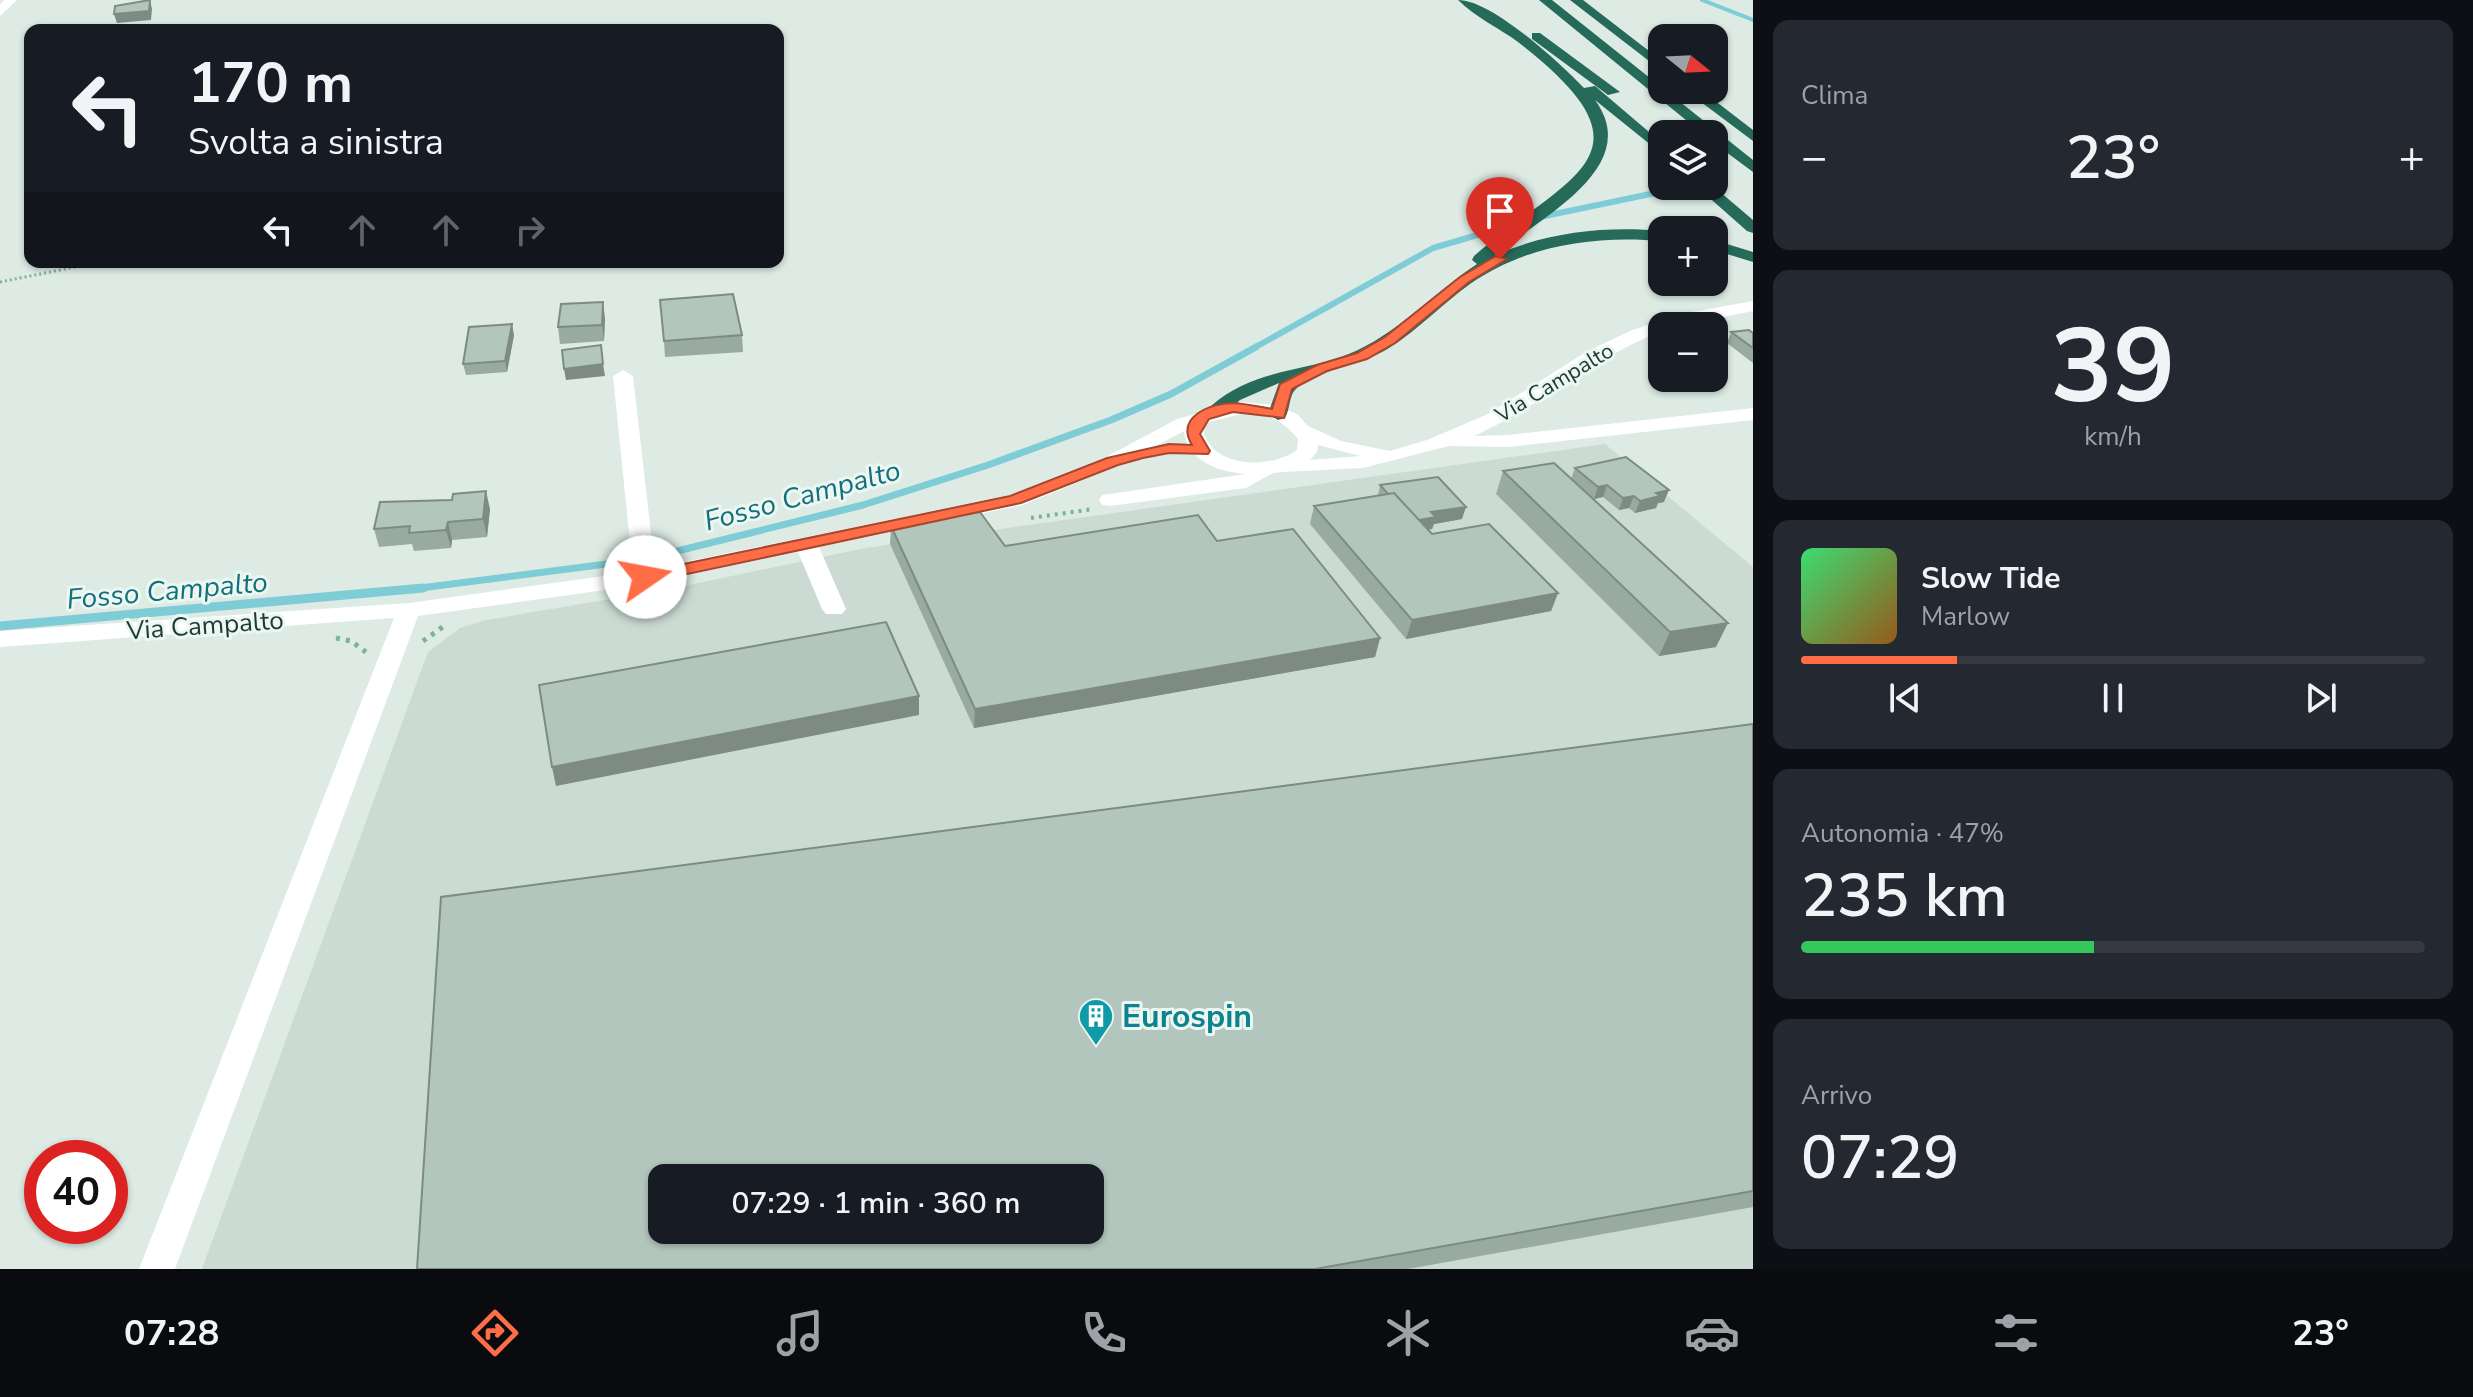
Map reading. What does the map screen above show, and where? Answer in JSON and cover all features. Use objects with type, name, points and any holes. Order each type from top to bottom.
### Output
[{"type":"highway","points":[[1464,0],[1590,88],[1648,138]]},
{"type":"highway","points":[[1480,0],[1594,77],[1648,121]]},
{"type":"highway","points":[[1545,0],[1694,120]]},
{"type":"highway","points":[[1576,0],[1648,56]]},
{"type":"highway","points":[[1465,279],[1482,257],[1567,191],[1596,162],[1605,137],[1598,112],[1588,100],[1520,37]]},
{"type":"highway","points":[[1710,104],[1753,137]]},
{"type":"highway","points":[[1728,147],[1753,167]]},
{"type":"highway","points":[[1728,189],[1753,210]]},
{"type":"highway","points":[[1720,200],[1753,228]]},
{"type":"highway","points":[[1211,413],[1252,384],[1362,356],[1390,340],[1465,279],[1500,259],[1603,232],[1648,235]]},
{"type":"highway","points":[[1728,249],[1753,257]]},
{"type":"highway","points":[[1278,414],[1286,387],[1322,368]]},
{"type":"street","points":[[0,12],[11,0]]},
{"type":"street","name":"Via Campalto","points":[[1203,451],[1233,466],[1336,468],[1372,463],[1438,443],[1487,423],[1575,366],[1642,331],[1703,313],[1753,306]]},
{"type":"street","points":[[623,376],[645,577]]},
{"type":"street","points":[[1113,461],[1211,413],[1248,408],[1278,414]]},
{"type":"street","points":[[1203,451],[1192,434],[1193,427],[1211,413]]},
{"type":"street","name":"Via Campalto","points":[[1278,414],[1336,446],[1364,453],[1403,454]]},
{"type":"street","points":[[1438,443],[1508,441],[1753,414]]},
{"type":"street","points":[[1103,504],[1246,482],[1307,452],[1308,438],[1304,431]]},
{"type":"street","points":[[1113,461],[1169,449],[1203,451]]},
{"type":"street","name":"Via Campalto","points":[[0,639],[409,610],[645,577],[1015,500],[1113,461]]},
{"type":"street","points":[[806,544],[834,609]]},
{"type":"street","points":[[157,1269],[409,610]]},
{"type":"path","points":[[0,282],[70,268]]},
{"type":"path","points":[[1018,520],[1103,504]]},
{"type":"path","points":[[414,654],[423,641],[455,621]]},
{"type":"path","points":[[332,637],[351,641],[369,656]]},
{"type":"shaded area","points":[[1605,444],[1753,567],[1753,1269],[202,1269],[428,652],[460,628],[486,620],[665,590],[865,548]]},
{"type":"building","points":[[150,0],[149,11],[114,14],[115,6]]},
{"type":"building","points":[[733,294],[742,335],[664,341],[660,300]]},
{"type":"building","points":[[603,302],[602,325],[558,327],[561,304]]},
{"type":"building","points":[[512,324],[505,361],[463,364],[469,327]]},
{"type":"building","points":[[1749,330],[1753,333],[1753,348],[1731,332]]},
{"type":"building","points":[[601,345],[603,364],[564,369],[562,350]]},
{"type":"building","points":[[1626,457],[1669,490],[1656,493],[1660,496],[1640,501],[1634,496],[1623,498],[1607,485],[1598,487],[1575,468]]},
{"type":"building","points":[[1554,463],[1728,623],[1670,632],[1503,471]]},
{"type":"building","points":[[1438,477],[1466,507],[1431,512],[1436,517],[1419,520],[1394,493],[1388,494],[1380,485]]},
{"type":"building","points":[[486,491],[483,519],[448,522],[446,530],[409,533],[410,526],[374,529],[380,502],[452,500],[453,494]]},
{"type":"building","points":[[1394,493],[1432,534],[1489,524],[1558,593],[1412,620],[1314,506]]},
{"type":"building","points":[[980,512],[1005,546],[1198,515],[1217,541],[1293,529],[1380,638],[975,709],[891,526]]},
{"type":"building","points":[[886,622],[919,696],[552,767],[539,685]]},
{"type":"building","name":"Eurospin","points":[[1753,724],[1753,1191],[1315,1269],[417,1269],[441,897]]},
{"type":"waterway","points":[[1702,0],[1753,20]]},
{"type":"waterway","name":"Fosso Campalto","points":[[1540,217],[1648,194]]},
{"type":"waterway","name":"Fosso Campalto","points":[[1252,349],[1433,248],[1515,224]]},
{"type":"waterway","name":"Fosso Campalto","points":[[415,589],[645,559],[863,505],[988,465],[1111,420],[1171,394],[1256,347]]},
{"type":"waterway","name":"Fosso Campalto","points":[[415,589],[423,588]]},
{"type":"waterway","name":"Fosso Campalto","points":[[0,626],[415,589]]},
{"type":"waterway","name":"Fosso Campalto","points":[[405,590],[415,589]]},
{"type":"place","name":"Eurospin","points":[[1096,1047]]},
{"type":"route","points":[[645,577],[1015,500],[1113,461],[1143,454],[1169,449],[1203,451],[1192,434],[1193,427],[1203,416],[1232,408],[1278,414],[1286,387],[1322,368],[1362,356],[1390,340],[1465,279],[1500,259]]}]
